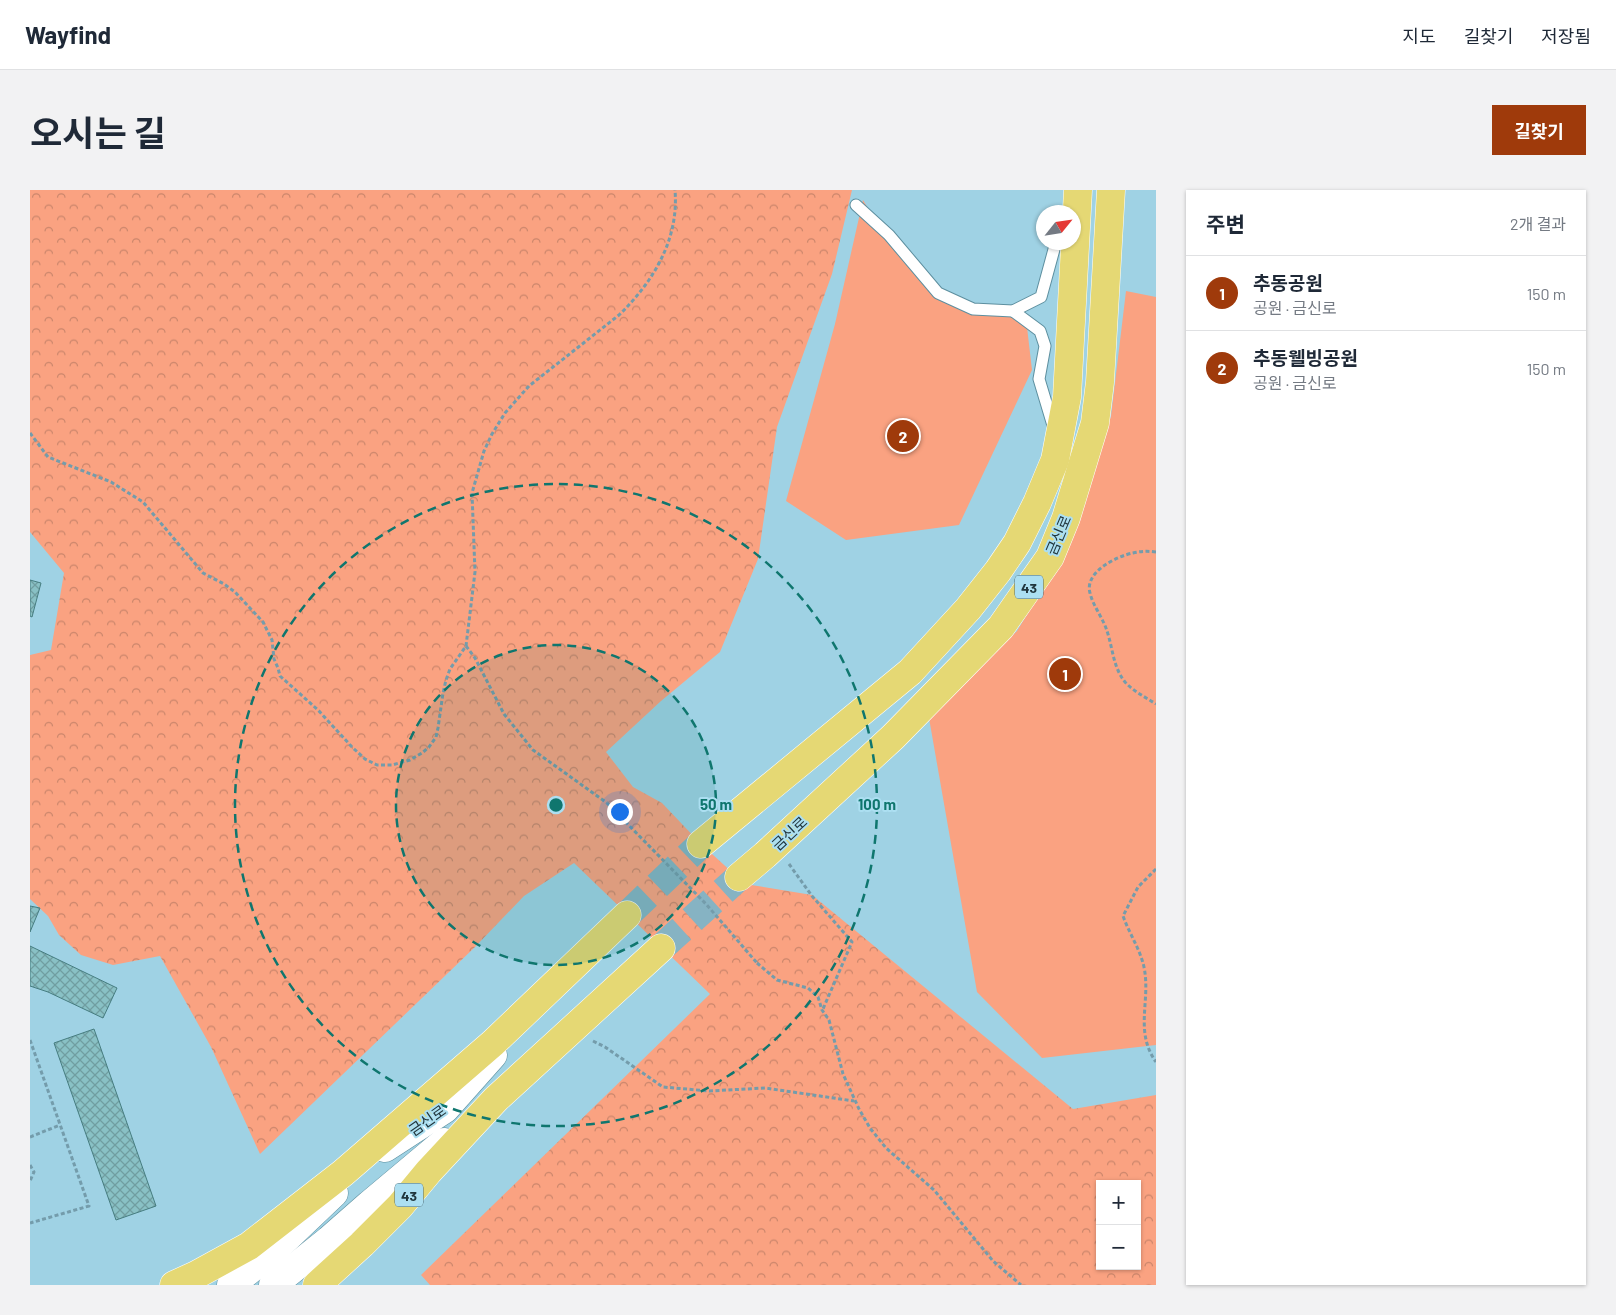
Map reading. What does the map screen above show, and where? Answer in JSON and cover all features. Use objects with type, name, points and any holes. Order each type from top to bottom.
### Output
[{"type":"main road","name":"43","points":[[701,844],[910,672],[968,609],[998,572],[1017,542],[1037,503],[1055,460],[1067,397],[1078,190]]},
{"type":"main road","name":"금신로","points":[[738,877],[776,846],[893,737],[1001,627],[1050,557],[1066,518],[1095,423],[1100,382],[1111,190]]},
{"type":"main road","name":"금신로","points":[[554,985],[627,915]]},
{"type":"main road","name":"금신로","points":[[496,1099],[661,948]]},
{"type":"main road","points":[[174,1285],[249,1246],[343,1173],[493,1043],[554,985]]},
{"type":"main road","name":"43","points":[[317,1285],[400,1206],[429,1171],[496,1099]]},
{"type":"street","name":"금신로","points":[[231,1285],[272,1252],[368,1158],[445,1109],[554,985]]},
{"type":"street","name":"금신로","points":[[273,1285],[496,1099]]},
{"type":"lane","points":[[1066,205],[1071,190]]},
{"type":"lane","points":[[856,205],[889,235],[938,293],[973,309],[1013,312],[1040,331],[1045,346],[1039,379],[1058,443]]},
{"type":"lane","points":[[1013,312],[1041,297],[1054,250]]},
{"type":"path","points":[[30,433],[48,457],[111,482],[143,502],[203,573],[235,592],[263,622],[272,640],[274,659],[280,676],[318,710],[358,753],[377,765],[392,765],[410,760],[422,753],[432,742],[438,728],[442,693],[446,680],[450,669],[466,646],[475,572],[472,493],[484,451],[505,413],[529,386],[619,315],[630,304],[650,277],[666,249],[672,232],[675,190]]},
{"type":"path","points":[[1156,552],[1132,553],[1113,560],[1091,578],[1090,592],[1108,633],[1119,673],[1126,683],[1156,704]]},
{"type":"path","points":[[466,646],[475,658],[504,714],[533,750],[607,803],[706,904],[756,962],[777,980],[808,988],[818,996],[822,1010],[828,1020],[839,1062],[855,1101],[870,1128],[886,1148],[934,1190],[993,1261],[1021,1285]]},
{"type":"path","points":[[776,846],[812,896],[852,942],[822,1010]]},
{"type":"path","points":[[1156,870],[1138,887],[1123,916],[1144,967],[1146,982],[1144,1036],[1156,1062]]},
{"type":"path","points":[[571,1030],[605,1047],[664,1087],[708,1091],[765,1088],[855,1101]]},
{"type":"path","points":[[30,1040],[89,1206],[30,1223]]},
{"type":"path","points":[[30,1137],[60,1125]]},
{"type":"path","points":[[30,1165],[34,1172],[30,1181]]},
{"type":"green space","points":[[30,190],[852,190],[832,274],[777,427],[758,559],[720,652],[661,701],[606,752],[633,787],[662,803],[701,844],[745,884],[812,895],[1073,1109],[1156,1095],[1156,1285],[430,1285],[421,1275],[710,994],[574,863],[524,896],[475,947],[260,1154],[211,1047],[160,956],[113,965],[81,955],[59,935],[48,916],[30,899],[30,655],[51,650],[64,573],[30,532]]},
{"type":"green space","points":[[863,200],[887,240],[952,300],[1025,310],[1032,370],[959,525],[846,540],[786,501],[835,324]]},
{"type":"green space","points":[[1126,291],[1156,297],[1156,1045],[1042,1058],[977,992],[929,718],[1017,631],[1071,542],[1111,416]]},
{"type":"building","points":[[30,580],[41,583],[32,617],[30,616]]},
{"type":"building","points":[[30,906],[40,908],[30,932]]},
{"type":"building","points":[[30,946],[117,988],[103,1018],[48,992],[30,986]]},
{"type":"building","points":[[94,1029],[156,1206],[116,1220],[54,1043]]},
{"type":"tunnel","points":[[627,915],[701,844]]},
{"type":"tunnel","points":[[661,948],[739,877]]},
{"type":"place","name":"추동웰빙공원","points":[[903,436]]},
{"type":"place","name":"추동공원","points":[[1065,674]]}]
